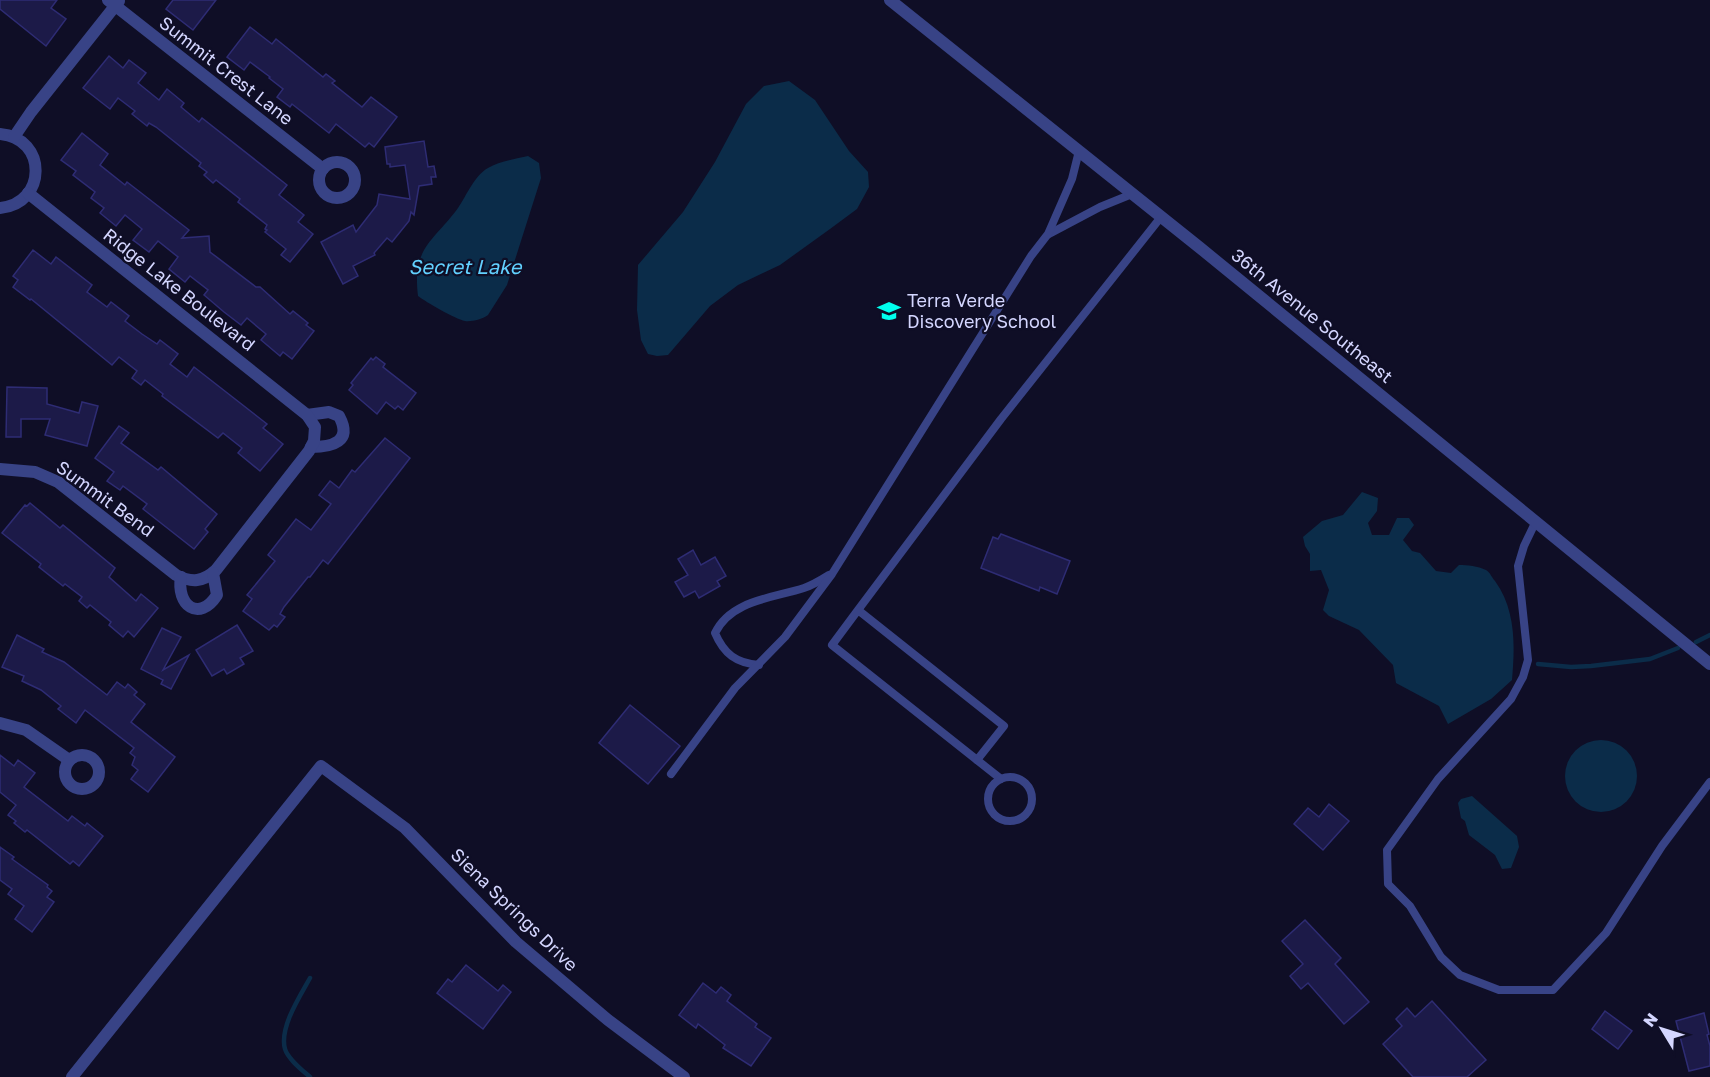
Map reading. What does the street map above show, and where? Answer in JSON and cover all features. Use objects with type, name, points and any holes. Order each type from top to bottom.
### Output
[{"type":"street","name":"36th Avenue Southeast","points":[[890,0],[1161,217],[1710,664]]},
{"type":"street","points":[[14,137],[114,2]]},
{"type":"street","name":"Summit Crest Lane","points":[[114,2],[323,169]]},
{"type":"street","points":[[0,134],[14,137],[26,146],[35,161],[35,180],[28,193],[19,202],[0,208]]},
{"type":"street","name":"Ridge Lake Boulevard","points":[[28,193],[307,415]]},
{"type":"street","points":[[213,573],[217,595],[209,606],[197,610],[190,607],[182,597],[181,577],[199,581],[213,573],[300,464],[314,441],[315,427],[307,415],[329,412],[339,416],[344,429],[343,435],[327,447],[311,447]]},
{"type":"street","name":"Summit Bend","points":[[0,469],[35,472],[58,482],[181,577]]},
{"type":"street","points":[[0,723],[26,730],[69,760]]},
{"type":"street","name":"Siena Springs Drive","points":[[72,1077],[321,766],[405,828],[516,942],[608,1020],[684,1077]]},
{"type":"lane","points":[[671,774],[735,688],[784,637],[832,574],[1031,256],[1048,234],[1072,179],[1079,151]]},
{"type":"lane","points":[[1048,234],[1100,207],[1132,194]]},
{"type":"lane","points":[[1000,779],[990,789],[988,796],[991,810],[1002,819],[1016,819],[1022,816],[1031,805],[1030,791],[1021,780],[1014,777],[1000,779],[832,645],[1001,419],[1161,217]]},
{"type":"lane","points":[[1536,521],[1524,546],[1518,566],[1528,660],[1523,676],[1511,699],[1438,779],[1388,850],[1388,884],[1410,906],[1441,957],[1460,975],[1499,990],[1553,990],[1606,933],[1662,846],[1710,782]]},
{"type":"lane","points":[[759,665],[745,664],[726,653],[715,633],[720,623],[732,612],[753,601],[806,588],[832,574]]},
{"type":"lane","points":[[858,610],[1004,726],[977,760]]},
{"type":"water","points":[[789,81],[815,100],[849,151],[868,172],[869,187],[857,209],[780,265],[738,285],[710,306],[668,355],[648,354],[641,340],[637,310],[638,265],[683,212],[715,162],[746,104],[764,86]]},
{"type":"water","name":"Secret Lake","points":[[528,156],[539,163],[541,178],[507,285],[488,315],[477,320],[460,320],[418,296],[418,266],[421,256],[426,246],[458,208],[475,181],[483,171],[492,166]]},
{"type":"water","points":[[1362,492],[1378,498],[1377,511],[1368,523],[1372,535],[1389,535],[1397,518],[1409,518],[1414,525],[1403,540],[1412,551],[1420,553],[1436,571],[1451,573],[1459,565],[1486,570],[1502,592],[1507,604],[1514,654],[1512,680],[1491,699],[1448,724],[1439,706],[1396,683],[1393,665],[1359,630],[1329,616],[1323,610],[1329,590],[1321,570],[1310,571],[1310,554],[1303,537],[1322,521],[1343,515]]},
{"type":"water","points":[[1601,740],[1621,746],[1631,756],[1637,776],[1631,796],[1621,806],[1601,812],[1581,806],[1571,796],[1565,776],[1571,756],[1581,746]]},
{"type":"water","points":[[1472,796],[1517,836],[1519,847],[1511,868],[1502,869],[1495,855],[1469,835],[1465,821],[1461,818],[1458,803],[1461,799]]},
{"type":"building","points":[[0,0],[57,0],[51,8],[66,19],[46,46],[0,9]]},
{"type":"building","points":[[173,0],[216,0],[193,30],[166,9]]},
{"type":"building","points":[[250,27],[272,44],[276,39],[323,77],[326,74],[335,81],[332,83],[362,107],[371,97],[397,117],[374,147],[369,143],[365,147],[336,124],[329,133],[292,104],[290,107],[277,97],[283,89],[250,62],[244,70],[227,57]]},
{"type":"building","points":[[109,56],[123,68],[129,60],[146,73],[138,83],[159,100],[167,89],[184,103],[181,107],[199,122],[202,118],[287,185],[279,195],[304,215],[298,222],[313,234],[290,262],[281,255],[286,249],[265,232],[267,225],[238,202],[240,199],[216,180],[213,183],[204,175],[207,172],[199,166],[201,163],[156,127],[149,123],[147,126],[132,114],[135,111],[118,98],[110,109],[83,88]]},
{"type":"building","points":[[82,133],[108,154],[100,165],[125,185],[127,182],[189,230],[182,238],[209,236],[210,252],[256,287],[260,287],[290,314],[293,311],[308,323],[306,325],[314,331],[292,359],[283,352],[280,356],[261,340],[266,334],[247,318],[241,325],[224,312],[204,295],[208,290],[190,276],[185,282],[169,269],[178,257],[158,241],[149,252],[133,240],[142,229],[125,215],[116,226],[100,213],[104,208],[91,198],[95,192],[73,175],[76,171],[61,160]]},
{"type":"building","points":[[424,141],[428,167],[434,166],[436,177],[431,177],[432,184],[419,186],[414,215],[411,212],[409,221],[392,242],[387,238],[374,253],[375,255],[353,266],[358,276],[343,284],[321,242],[353,225],[356,232],[377,205],[379,194],[410,199],[405,165],[390,167],[390,164],[387,164],[385,147]]},
{"type":"building","points":[[33,250],[51,264],[56,257],[92,285],[87,292],[107,307],[111,302],[129,316],[125,321],[157,344],[160,340],[178,354],[170,364],[187,377],[194,367],[267,424],[263,428],[283,444],[260,471],[238,453],[242,448],[223,433],[218,438],[162,396],[163,394],[145,380],[141,385],[132,378],[137,371],[119,357],[112,365],[13,287],[18,280],[13,276]]},
{"type":"building","points":[[376,357],[385,364],[383,367],[416,393],[403,410],[398,406],[395,409],[386,402],[377,414],[349,390],[353,385],[351,383],[371,358],[373,360]]},
{"type":"building","points":[[7,387],[47,388],[47,404],[79,413],[82,402],[98,406],[87,446],[45,435],[50,419],[21,419],[21,437],[6,437]]},
{"type":"building","points":[[119,426],[129,433],[121,443],[158,470],[161,467],[217,514],[205,529],[208,532],[194,549],[143,509],[147,504],[123,486],[120,490],[107,481],[114,472],[95,458]]},
{"type":"building","points":[[385,438],[410,458],[328,564],[323,560],[284,607],[280,614],[285,617],[277,627],[274,625],[269,630],[243,611],[252,599],[247,595],[275,561],[268,555],[296,519],[311,530],[331,504],[319,495],[330,481],[339,488],[352,470],[355,472]]},
{"type":"building","points":[[30,503],[60,528],[63,525],[115,568],[109,577],[136,601],[141,594],[158,608],[134,637],[128,631],[123,637],[109,625],[111,622],[90,605],[87,608],[79,601],[82,597],[65,584],[63,586],[39,567],[41,564],[2,533],[25,505]]},
{"type":"building","points":[[1001,534],[1070,561],[1057,594],[1040,587],[1039,591],[981,568],[993,537],[998,539]]},
{"type":"building","points":[[693,550],[701,565],[715,557],[726,576],[717,581],[720,586],[699,598],[695,591],[684,597],[675,582],[688,575],[678,559]]},
{"type":"building","points":[[237,625],[253,651],[240,658],[244,664],[227,674],[224,669],[212,676],[196,650]]},
{"type":"building","points":[[162,628],[181,637],[163,670],[189,655],[171,689],[161,684],[163,680],[141,669]]},
{"type":"building","points":[[17,635],[44,649],[42,652],[64,662],[107,695],[117,682],[125,688],[128,684],[137,692],[134,695],[145,704],[131,722],[175,757],[148,792],[131,779],[138,770],[132,765],[135,757],[130,753],[134,748],[85,710],[76,723],[58,709],[61,706],[41,690],[22,681],[24,676],[2,667]]},
{"type":"building","points":[[630,705],[680,746],[648,784],[599,743]]},
{"type":"building","points":[[0,755],[14,766],[18,760],[35,773],[24,787],[68,821],[72,816],[85,826],[87,823],[103,836],[79,866],[73,861],[70,864],[27,830],[25,832],[8,815],[16,805],[0,792]]},
{"type":"building","points":[[1329,804],[1349,821],[1323,850],[1294,824],[1308,808],[1319,817]]},
{"type":"building","points":[[0,847],[14,857],[12,859],[48,885],[47,887],[52,891],[47,897],[54,902],[32,932],[15,919],[24,906],[8,894],[12,889],[0,880]]},
{"type":"building","points":[[1305,920],[1341,958],[1335,964],[1369,1002],[1344,1024],[1308,983],[1301,989],[1290,976],[1303,964],[1282,941]]},
{"type":"building","points":[[466,965],[498,991],[503,985],[511,992],[483,1029],[437,993],[448,979],[452,982]]},
{"type":"building","points":[[703,983],[716,993],[721,987],[731,995],[727,1001],[757,1024],[755,1027],[771,1038],[751,1066],[723,1048],[725,1045],[698,1024],[696,1028],[679,1015]]},
{"type":"building","points":[[1432,1001],[1486,1060],[1467,1077],[1413,1077],[1383,1044],[1402,1026],[1396,1019],[1407,1008],[1415,1017]]},
{"type":"building","points":[[1605,1011],[1632,1031],[1618,1049],[1592,1029]]},
{"type":"building","points":[[1704,1013],[1709,1034],[1707,1035],[1710,1046],[1710,1066],[1689,1071],[1676,1021]]},
{"type":"waterway","points":[[1696,642],[1710,635]]},
{"type":"waterway","points":[[1538,664],[1591,666],[1650,659],[1678,648]]},
{"type":"waterway","points":[[310,978],[292,1012],[284,1041],[289,1057],[310,1077]]},
{"type":"place","name":"Terra Verde Discovery School","points":[[889,311]]}]
